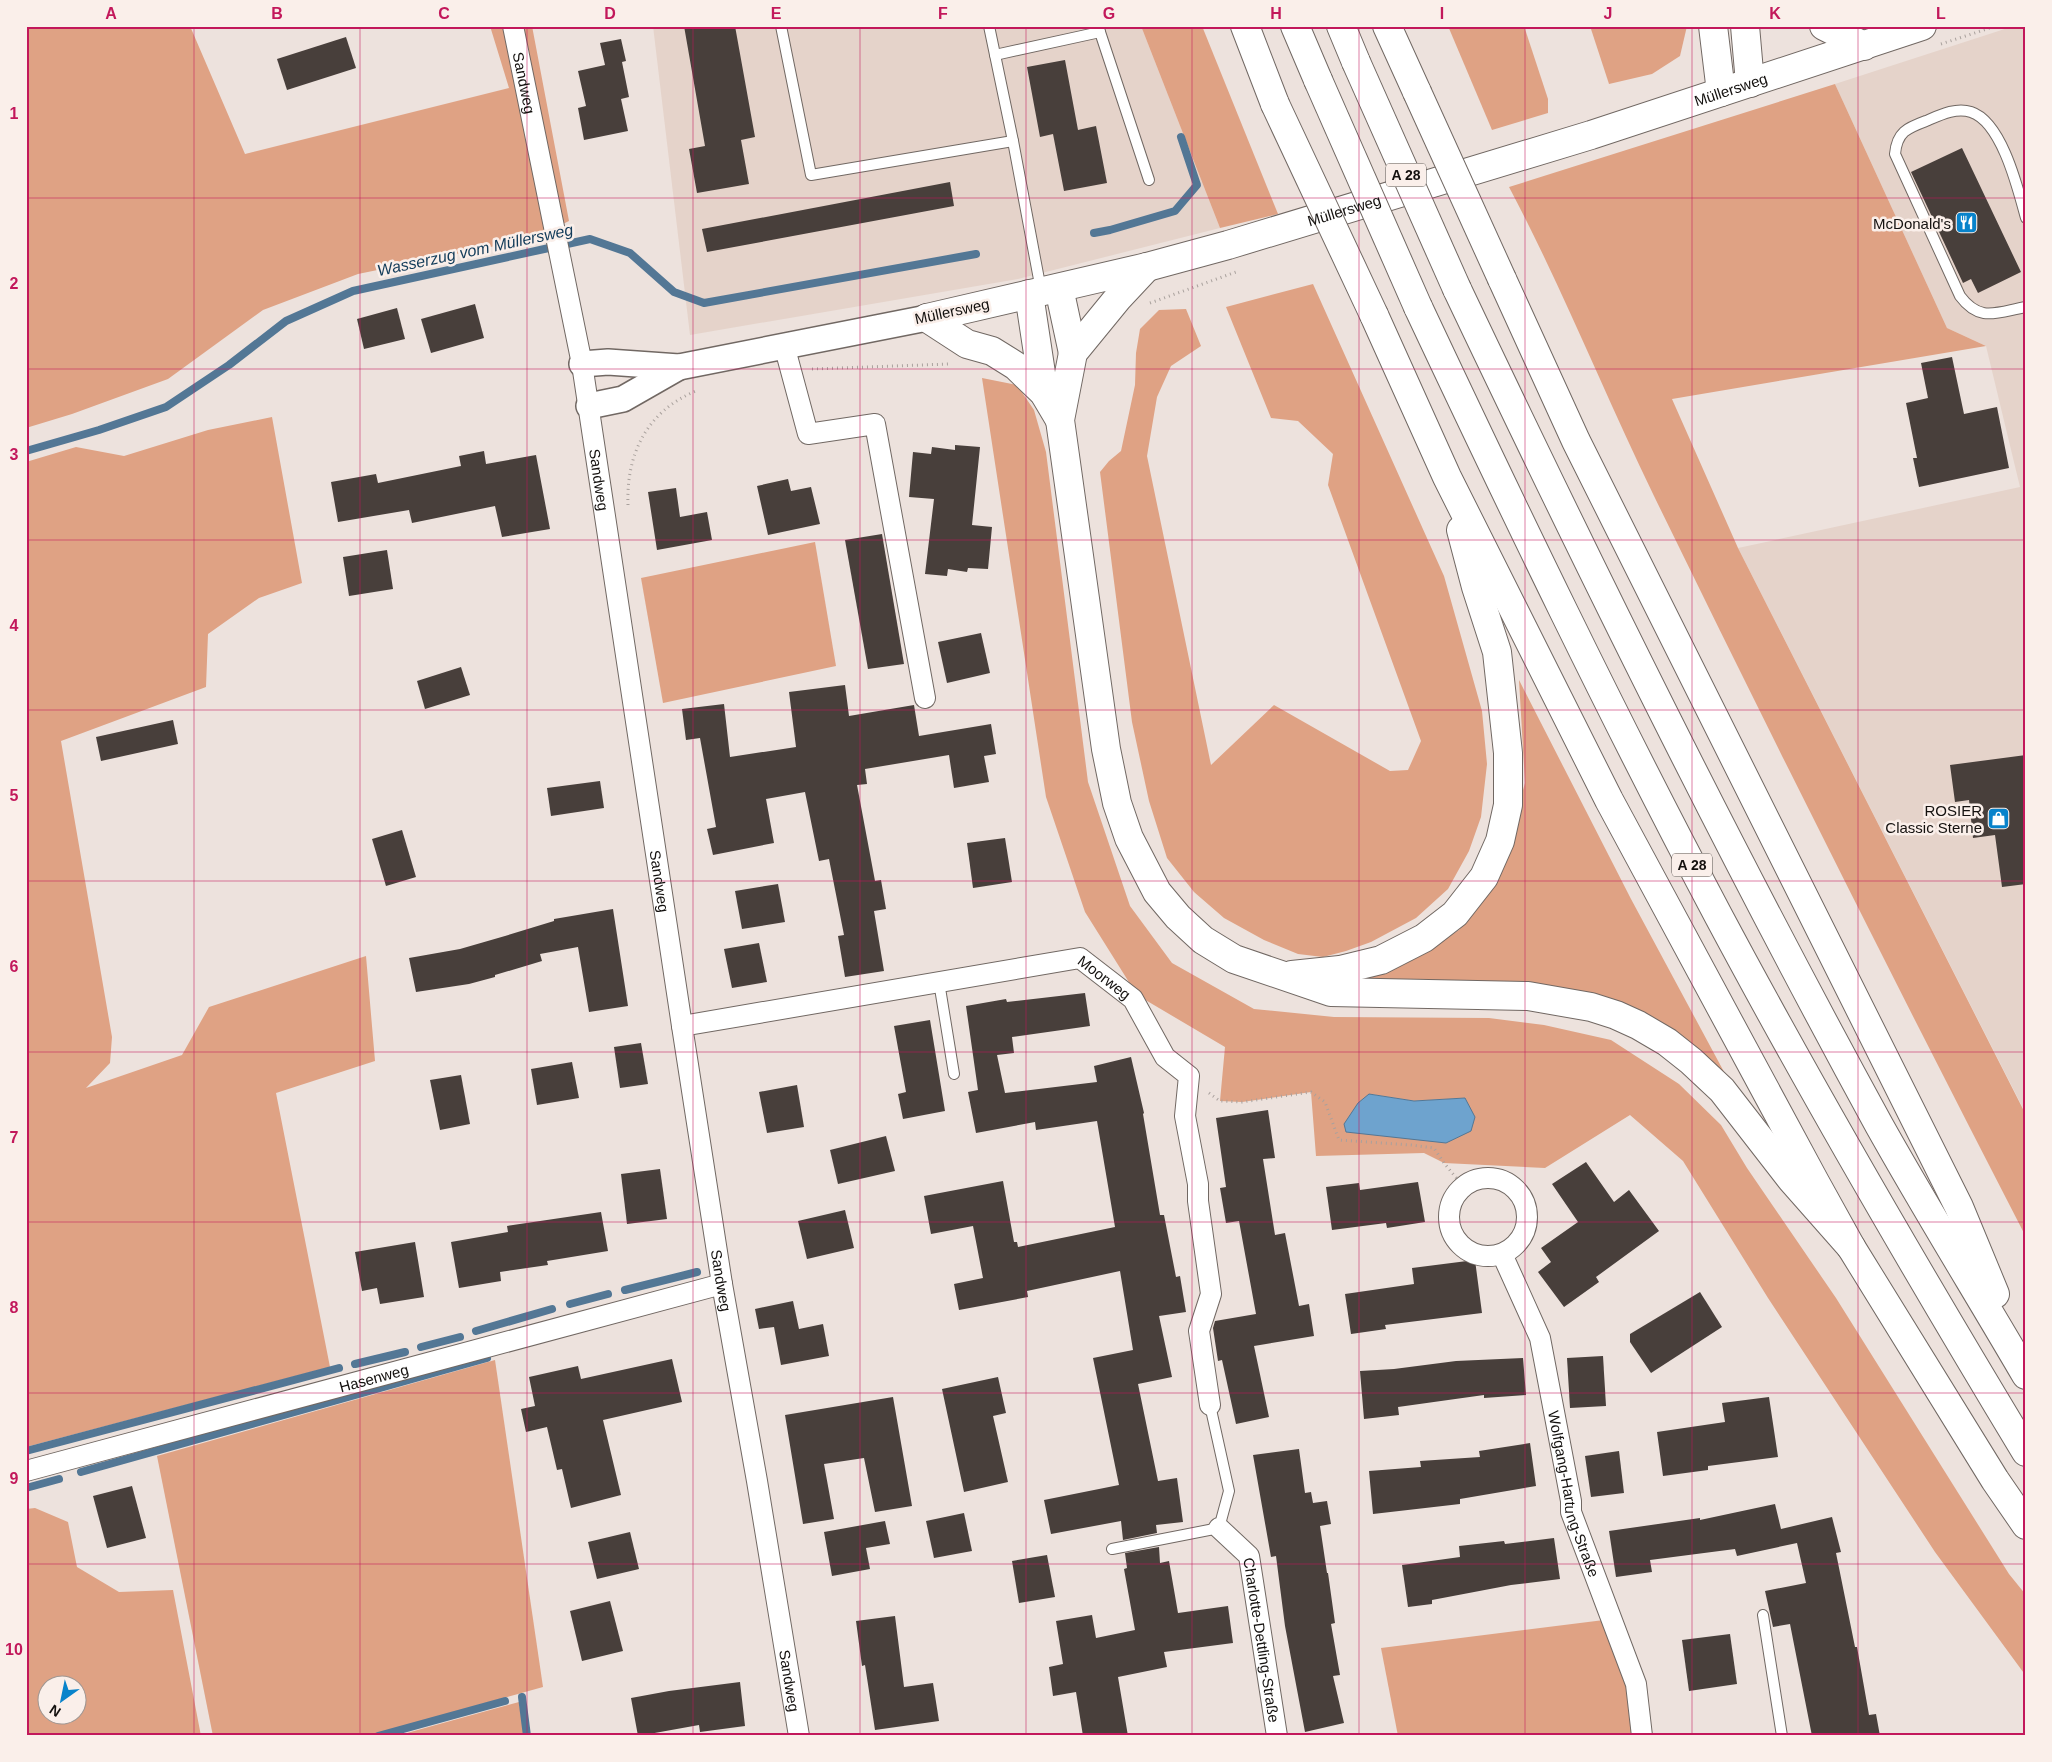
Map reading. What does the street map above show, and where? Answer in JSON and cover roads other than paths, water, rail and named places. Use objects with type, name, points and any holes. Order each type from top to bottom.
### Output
[{"type":"main road","points":[[1245,26],[1275,104],[1448,477],[1609,800],[1851,1248],[1995,1480],[2026,1526]]},
{"type":"main road","name":"A 28","points":[[1295,26],[1418,307],[1485,450],[1599,682],[1717,914],[1850,1156],[2026,1452]]},
{"type":"main road","name":"A 28","points":[[1341,26],[1457,289],[1633,654],[1757,895],[1880,1126],[2026,1374]]},
{"type":"main road","points":[[1713,26],[1721,92]]},
{"type":"main road","points":[[1745,26],[1750,83]]},
{"type":"main road","points":[[1824,26],[1864,46]]},
{"type":"main road","name":"Müllersweg","points":[[927,318],[1147,267],[1228,245],[1457,176],[1922,26]]},
{"type":"main road","points":[[1391,35],[1576,441],[1959,1208],[2026,1367]]},
{"type":"main road","points":[[1147,267],[1118,298],[1073,353],[1060,420],[1106,749],[1117,803],[1129,838],[1157,892],[1178,917],[1203,940],[1234,959],[1331,992],[1528,996],[1591,1007],[1638,1025],[1673,1047],[1722,1090],[1791,1179],[1851,1248]]},
{"type":"main road","points":[[1043,291],[1073,353]]},
{"type":"main road","points":[[1043,291],[1044,393]]},
{"type":"main road","points":[[927,318],[967,344],[992,351],[1010,362],[1044,393],[1060,420]]},
{"type":"main road","points":[[1283,976],[1340,970],[1381,960],[1424,938],[1455,914],[1484,877],[1500,841],[1508,805],[1508,753],[1497,652],[1476,587],[1448,477]]},
{"type":"street","name":"Sandweg","points":[[514,26],[589,406],[722,1284],[757,1481],[798,1736]]},
{"type":"street","name":"Müllersweg","points":[[582,364],[608,362],[679,367],[784,344],[927,318]]},
{"type":"street","points":[[784,344],[808,434],[874,424],[925,698]]},
{"type":"street","name":"Müllersweg","points":[[589,406],[623,399],[679,367]]},
{"type":"street","name":"Moorweg","points":[[682,1026],[1080,958],[1133,999],[1165,1057],[1189,1076],[1184,1116],[1198,1184],[1198,1200],[1211,1294],[1199,1331],[1210,1405]]},
{"type":"street","points":[[1486,1177],[1498,1178],[1514,1188],[1525,1202],[1528,1215],[1524,1233],[1513,1248],[1502,1254],[1488,1256],[1474,1253],[1461,1246],[1452,1234],[1449,1208],[1454,1196],[1463,1186],[1474,1180],[1486,1177]]},
{"type":"street","name":"Wolfgang-Hartung-Straße","points":[[1502,1254],[1540,1338],[1571,1501],[1571,1512],[1636,1684],[1642,1736]]},
{"type":"street","name":"Hasenweg","points":[[26,1472],[722,1284]]},
{"type":"street","name":"Charlotte-Dettling-Straße","points":[[1219,1528],[1249,1556],[1277,1736]]},
{"type":"lane","points":[[781,26],[811,175],[1013,141]]},
{"type":"lane","points":[[989,26],[1043,291]]},
{"type":"lane","points":[[995,55],[1099,29],[1149,180]]},
{"type":"lane","points":[[2026,218],[2014,173],[1992,127],[1971,112],[1949,112],[1908,128],[1900,136],[1896,144],[1895,154],[1960,296],[1969,308],[1985,314],[2026,307]]},
{"type":"lane","points":[[939,982],[954,1074]]},
{"type":"lane","points":[[1112,1549],[1219,1528],[1229,1491],[1210,1405]]},
{"type":"lane","points":[[1763,1615],[1782,1736]]},
{"type":"water","points":[[1369,1094],[1414,1101],[1465,1098],[1475,1117],[1471,1131],[1446,1143],[1346,1132],[1344,1124],[1358,1103]]},
{"type":"waterway","name":"Wasserzug vom Müllersweg","points":[[1094,233],[1175,211],[1197,185],[1181,137]]},
{"type":"waterway","name":"Wasserzug vom Müllersweg","points":[[26,451],[99,430],[166,407],[229,365],[286,321],[353,291],[590,239],[630,253],[674,292],[704,303],[976,254]]},
{"type":"waterway","points":[[625,1290],[697,1272]]},
{"type":"waterway","points":[[570,1304],[608,1294]]},
{"type":"waterway","points":[[476,1331],[552,1309]]},
{"type":"waterway","points":[[421,1347],[460,1337]]},
{"type":"waterway","points":[[355,1364],[405,1352]]},
{"type":"waterway","points":[[81,1472],[487,1358]]},
{"type":"waterway","points":[[26,1451],[339,1368]]},
{"type":"waterway","points":[[26,1488],[59,1479]]},
{"type":"waterway","points":[[522,1697],[527,1736]]},
{"type":"waterway","points":[[378,1736],[505,1701]]},
{"type":"place","name":"McDonald's","points":[[1967,223]]},
{"type":"place","name":"ROSIER Classic Sterne","points":[[1998,819]]}]
